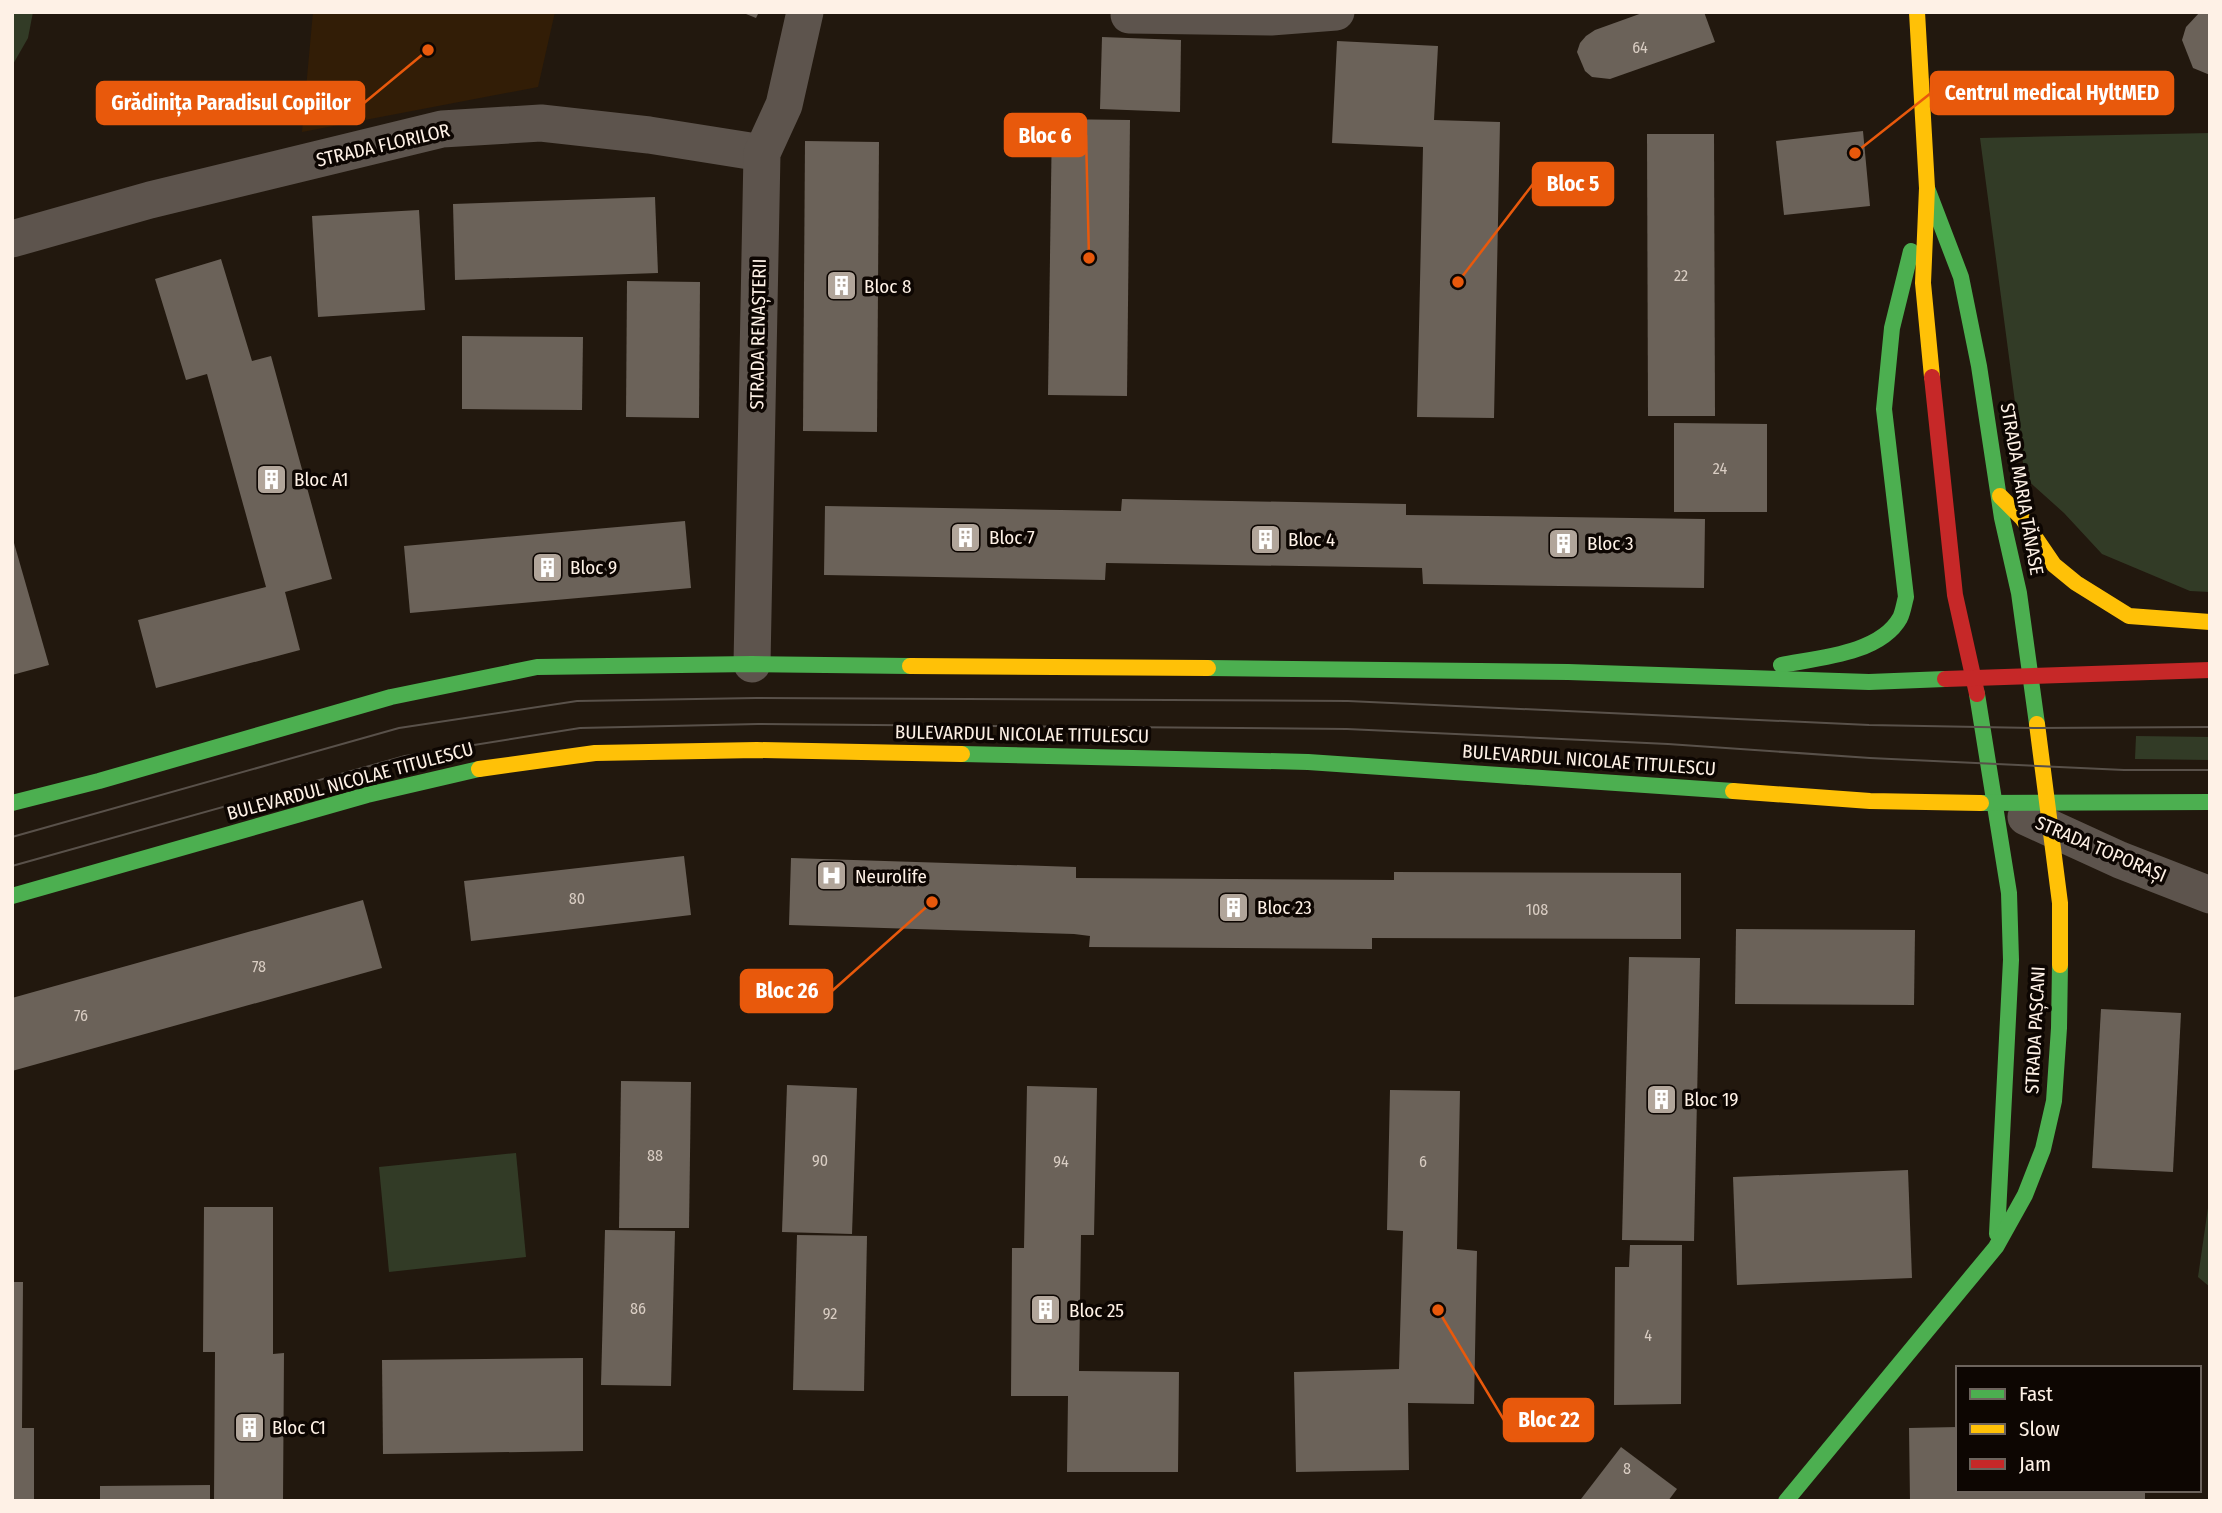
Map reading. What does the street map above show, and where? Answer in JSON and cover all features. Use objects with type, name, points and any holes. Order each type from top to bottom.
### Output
[{"type":"main road","name":"STRADA MARIA TĂNASE","points":[[1917,12],[1927,188],[1925,297],[1948,538],[1955,595],[1974,678],[1993,802]]},
{"type":"main road","name":"STRADA MARIA TĂNASE","points":[[1927,188],[1961,277],[1979,366],[1997,493],[2019,593],[2049,816]]},
{"type":"main road","points":[[1729,676],[1869,645],[1885,634],[1899,619],[1906,597],[1884,409],[1892,328],[1927,188]]},
{"type":"main road","points":[[1997,493],[2022,518],[2054,565],[2076,583],[2129,616],[2210,622]]},
{"type":"main road","points":[[12,803],[391,697],[537,667],[752,664],[1568,671],[1869,682],[2210,670]]},
{"type":"main road","name":"BULEVARDUL NICOLAE TITULESCU","points":[[12,896],[366,795],[469,770],[595,753],[757,750],[1240,759],[1870,801],[1993,802]]},
{"type":"main road","name":"STRADA PAȘCANI","points":[[1993,802],[2009,893],[2011,960],[1996,1247]]},
{"type":"main road","points":[[2049,816],[2210,802]]},
{"type":"main road","name":"STRADA PAȘCANI","points":[[1786,1501],[1996,1247],[2025,1195],[2043,1149],[2054,1101],[2059,1028],[2060,903],[2049,816]]},
{"type":"street","name":"STRADA RENAȘTERII","points":[[752,664],[762,153],[784,105],[805,12]]},
{"type":"street","points":[[1129,15],[1271,17],[1336,12]]},
{"type":"street","name":"STRADA FLORILOR","points":[[12,239],[150,200],[442,129],[541,123],[649,135],[762,153]]},
{"type":"street","name":"STRADA TOPORAȘI","points":[[1993,802],[2049,816],[2120,860],[2210,895]]},
{"type":"shaded area","points":[[313,12],[555,12],[538,87],[302,132]]},
{"type":"green space","points":[[12,12],[33,12],[28,38],[12,66]]},
{"type":"green space","points":[[2210,133],[2210,592],[2190,591],[2102,554],[2064,513],[2025,478],[1980,138]]},
{"type":"green space","points":[[2136,736],[2210,737],[2210,760],[2135,759]]},
{"type":"green space","points":[[516,1153],[526,1257],[389,1272],[379,1167]]},
{"type":"green space","points":[[2210,1194],[2210,1287],[2198,1277]]},
{"type":"building","points":[[741,12],[759,12],[756,18]]},
{"type":"building","points":[[1645,12],[1704,12],[1715,42],[1610,79],[1592,77],[1585,71],[1577,52],[1586,36],[1595,30]]},
{"type":"building","points":[[2200,12],[2210,12],[2210,75],[2193,68],[2182,40],[2186,27]]},
{"type":"building","points":[[1102,37],[1181,40],[1180,112],[1100,109]]},
{"type":"building","points":[[1337,41],[1438,46],[1434,120],[1500,122],[1494,418],[1417,417],[1423,147],[1332,143]]},
{"type":"building","points":[[1052,119],[1130,120],[1127,396],[1048,395]]},
{"type":"building","points":[[1863,131],[1870,206],[1784,215],[1776,141]]},
{"type":"building","points":[[1647,134],[1714,134],[1715,416],[1648,416]]},
{"type":"building","name":"Bloc 8","points":[[805,141],[879,142],[877,432],[803,431]]},
{"type":"building","points":[[655,197],[658,273],[455,280],[453,204]]},
{"type":"building","points":[[419,210],[425,310],[318,317],[312,216]]},
{"type":"building","name":"Bloc A1","points":[[221,259],[252,361],[271,356],[332,579],[285,592],[300,650],[156,688],[138,620],[266,587],[207,374],[186,380],[155,279]]},
{"type":"building","points":[[627,281],[700,282],[699,418],[626,417]]},
{"type":"building","points":[[462,336],[583,337],[582,410],[462,409]]},
{"type":"building","points":[[1674,423],[1767,424],[1767,512],[1674,512]]},
{"type":"building","points":[[1122,499],[1406,504],[1406,515],[1705,519],[1704,588],[1423,584],[1422,568],[1106,563],[1105,580],[824,575],[825,506],[1121,511]]},
{"type":"building","name":"Bloc 9","points":[[685,521],[691,588],[410,613],[404,546]]},
{"type":"building","points":[[12,536],[49,665],[12,675]]},
{"type":"building","points":[[684,856],[691,915],[471,941],[464,881]]},
{"type":"building","points":[[791,858],[1076,867],[1076,878],[1394,880],[1394,872],[1681,873],[1681,939],[1372,938],[1372,949],[1089,947],[1090,936],[1074,934],[789,925]]},
{"type":"building","points":[[363,900],[382,968],[12,1071],[12,998]]},
{"type":"building","points":[[1736,929],[1915,930],[1914,1005],[1735,1004]]},
{"type":"building","name":"Bloc 19","points":[[1629,957],[1700,958],[1694,1241],[1622,1240]]},
{"type":"building","points":[[2101,1009],[2181,1013],[2173,1172],[2092,1168]]},
{"type":"building","points":[[621,1081],[691,1082],[689,1228],[619,1228]]},
{"type":"building","points":[[787,1085],[857,1088],[852,1234],[782,1232]]},
{"type":"building","name":"Bloc 25","points":[[1027,1086],[1097,1088],[1094,1235],[1081,1235],[1079,1371],[1179,1372],[1178,1472],[1067,1472],[1068,1396],[1011,1396],[1012,1248],[1024,1248]]},
{"type":"building","points":[[1390,1090],[1460,1091],[1457,1249],[1477,1251],[1474,1404],[1408,1403],[1409,1470],[1296,1472],[1294,1372],[1399,1369],[1403,1231],[1387,1230]]},
{"type":"building","points":[[1908,1170],[1912,1278],[1737,1285],[1733,1177]]},
{"type":"building","name":"Bloc C1","points":[[204,1207],[273,1207],[273,1354],[284,1353],[283,1501],[214,1501],[215,1352],[203,1352]]},
{"type":"building","points":[[605,1230],[675,1231],[671,1386],[601,1385]]},
{"type":"building","points":[[797,1235],[867,1236],[864,1391],[793,1390]]},
{"type":"building","points":[[1630,1245],[1682,1245],[1681,1404],[1614,1405],[1615,1267],[1629,1267]]},
{"type":"building","points":[[12,1282],[23,1282],[22,1428],[34,1428],[34,1501],[12,1501]]},
{"type":"building","points":[[583,1358],[583,1451],[383,1454],[382,1360]]},
{"type":"building","points":[[1956,1427],[1956,1492],[2145,1492],[2145,1501],[1910,1501],[1909,1428]]},
{"type":"building","points":[[1621,1447],[1677,1489],[1668,1501],[1581,1499]]},
{"type":"building","points":[[210,1485],[210,1501],[100,1501],[100,1486]]},
{"type":"tram line","points":[[12,837],[399,728],[577,701],[756,698],[1348,701],[1869,725],[2210,727]]},
{"type":"tram line","points":[[12,866],[405,756],[580,728],[758,724],[1347,729],[1668,744],[1870,758],[2124,770],[2210,770]]},
{"type":"traffic: fast","points":[[1927,188],[1961,277],[1979,366],[2002,518],[2019,593],[2037,724]]},
{"type":"traffic: fast","points":[[1781,665],[1829,657],[1863,647],[1891,630],[1902,613],[1906,597],[1884,409],[1892,328],[1911,251]]},
{"type":"traffic: fast","points":[[12,803],[99,781],[391,697],[537,667],[752,664],[910,666]]},
{"type":"traffic: fast","points":[[1208,668],[1568,672],[1869,682],[1945,679]]},
{"type":"traffic: fast","points":[[1977,694],[2009,893],[2011,960],[1997,1234]]},
{"type":"traffic: fast","points":[[962,754],[1308,762],[1733,791]]},
{"type":"traffic: fast","points":[[12,896],[367,795],[479,769]]},
{"type":"traffic: fast","points":[[1981,803],[2210,802]]},
{"type":"traffic: fast","points":[[1786,1501],[1996,1247],[2025,1195],[2043,1149],[2054,1101],[2060,965]]},
{"type":"traffic: slow","points":[[1917,12],[1927,188],[1923,283],[1932,377]]},
{"type":"traffic: slow","points":[[2000,496],[2022,518],[2054,565],[2076,583],[2129,616],[2210,622]]},
{"type":"traffic: slow","points":[[910,666],[1208,668]]},
{"type":"traffic: slow","points":[[2037,724],[2060,903],[2060,965]]},
{"type":"traffic: slow","points":[[479,769],[595,753],[757,750],[962,754]]},
{"type":"traffic: slow","points":[[1733,791],[1870,801],[1981,803]]},
{"type":"traffic: jam","points":[[1932,377],[1955,595],[1977,694]]},
{"type":"traffic: jam","points":[[1945,679],[2210,670]]},
{"type":"place","name":"Grădinița Paradisul Copiilor","points":[[428,50]]},
{"type":"place","name":"Centrul medical HyltMED","points":[[1855,153]]},
{"type":"place","name":"Bloc 6","points":[[1089,258]]},
{"type":"place","name":"Bloc 5","points":[[1458,282]]},
{"type":"place","name":"Bloc 8","points":[[841,286]]},
{"type":"place","name":"Bloc A1","points":[[271,479]]},
{"type":"place","name":"Bloc 7","points":[[966,537]]},
{"type":"place","name":"Bloc 4","points":[[1265,539]]},
{"type":"place","name":"Bloc 3","points":[[1564,543]]},
{"type":"place","name":"Bloc 9","points":[[547,567]]},
{"type":"place","name":"Neurolife","points":[[832,876]]},
{"type":"place","name":"Bloc 26","points":[[932,902]]},
{"type":"place","name":"Bloc 23","points":[[1234,907]]},
{"type":"place","name":"Bloc 19","points":[[1661,1099]]},
{"type":"place","name":"Bloc 25","points":[[1046,1310]]},
{"type":"place","name":"Bloc 22","points":[[1438,1310]]},
{"type":"place","name":"Bloc C1","points":[[249,1427]]}]
